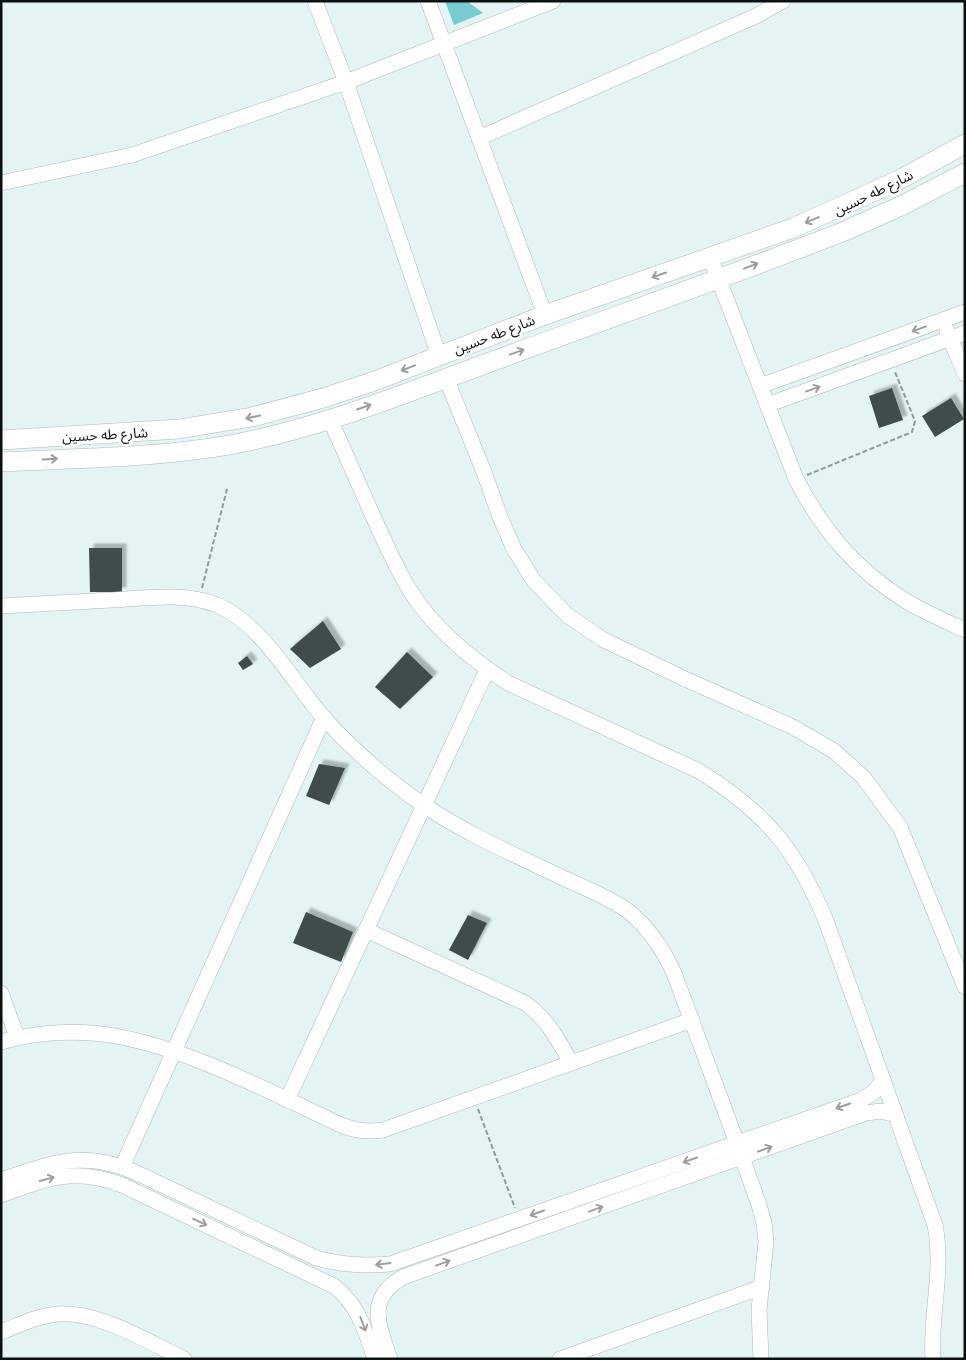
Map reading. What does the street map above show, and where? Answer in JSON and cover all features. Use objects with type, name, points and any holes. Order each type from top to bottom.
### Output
[{"type":"main road","name":"شارع طه حسين","points":[[1,440],[179,429],[243,419],[288,409],[372,382],[545,315],[793,228],[897,181],[965,144]]},
{"type":"main road","name":"شارع طه حسين","points":[[1,462],[152,454],[208,448],[263,438],[330,419],[719,278],[867,222],[965,173]]},
{"type":"street","points":[[315,1],[346,82],[439,356]]},
{"type":"street","points":[[428,1],[545,315]]},
{"type":"street","points":[[1,183],[132,155],[346,82],[553,1]]},
{"type":"street","points":[[479,138],[756,16],[783,1]]},
{"type":"street","points":[[710,257],[796,479],[811,508],[826,530],[864,570],[908,602],[965,630]]},
{"type":"street","points":[[760,386],[965,312]]},
{"type":"street","points":[[942,320],[965,374]]},
{"type":"street","points":[[767,405],[965,334]]},
{"type":"street","points":[[446,378],[500,517],[514,549],[534,581],[567,615],[602,639],[793,726],[834,751],[863,777],[900,828],[965,987]]},
{"type":"street","points":[[330,419],[393,563],[412,594],[434,622],[459,648],[487,670],[508,683],[699,771],[727,789],[759,816],[776,834],[796,861],[813,890],[826,921],[930,1210],[938,1240],[939,1270],[932,1338],[933,1359]]},
{"type":"street","points":[[1,606],[170,597],[199,600],[217,605],[247,624],[260,637],[324,717],[359,753],[424,806],[463,829],[612,900],[649,932],[666,955],[674,973],[764,1223],[766,1242],[759,1333],[761,1359]]},
{"type":"street","points":[[287,1100],[487,670]]},
{"type":"street","points":[[122,1167],[324,717]]},
{"type":"street","points":[[366,930],[525,1003],[536,1011],[553,1030],[571,1063]]},
{"type":"street","points":[[1,993],[17,1038]]},
{"type":"street","points":[[1,1042],[50,1033],[81,1032],[105,1034],[144,1042],[220,1070],[348,1128],[369,1132],[383,1130],[692,1020]]},
{"type":"street","points":[[390,1359],[378,1326],[377,1314],[379,1302],[385,1292],[398,1280],[739,1150],[868,1097],[879,1087],[883,1080]]},
{"type":"street","points":[[1,1180],[64,1161],[82,1159],[101,1161],[122,1167],[308,1255],[340,1264],[365,1266],[390,1264],[520,1219],[739,1150],[866,1113],[881,1111],[896,1115]]},
{"type":"street","points":[[1,1195],[46,1179],[61,1176],[92,1176],[122,1185],[334,1286],[351,1301],[357,1310],[375,1359]]},
{"type":"street","points":[[560,1359],[762,1287]]},
{"type":"street","points":[[1,1332],[39,1318],[57,1314],[76,1314],[110,1325],[184,1359]]},
{"type":"path","points":[[796,479],[912,432],[915,421],[890,361]]},
{"type":"path","points":[[199,600],[227,489]]},
{"type":"path","points":[[474,1098],[520,1219]]},
{"type":"shaded area","points":[[445,1],[467,1],[483,13],[454,25]]},
{"type":"building","points":[[892,388],[903,420],[879,428],[869,396]]},
{"type":"building","points":[[951,398],[964,419],[935,437],[922,416]]},
{"type":"building","points":[[89,548],[122,548],[122,592],[90,592]]},
{"type":"building","points":[[323,621],[341,649],[310,668],[290,649]]},
{"type":"building","points":[[407,652],[433,677],[400,709],[375,687]]},
{"type":"building","points":[[247,656],[253,664],[243,670],[238,663]]},
{"type":"building","points":[[319,764],[345,768],[329,805],[306,796]]},
{"type":"building","points":[[306,912],[353,932],[341,962],[293,943]]},
{"type":"building","points":[[468,915],[487,923],[468,960],[449,950]]}]
